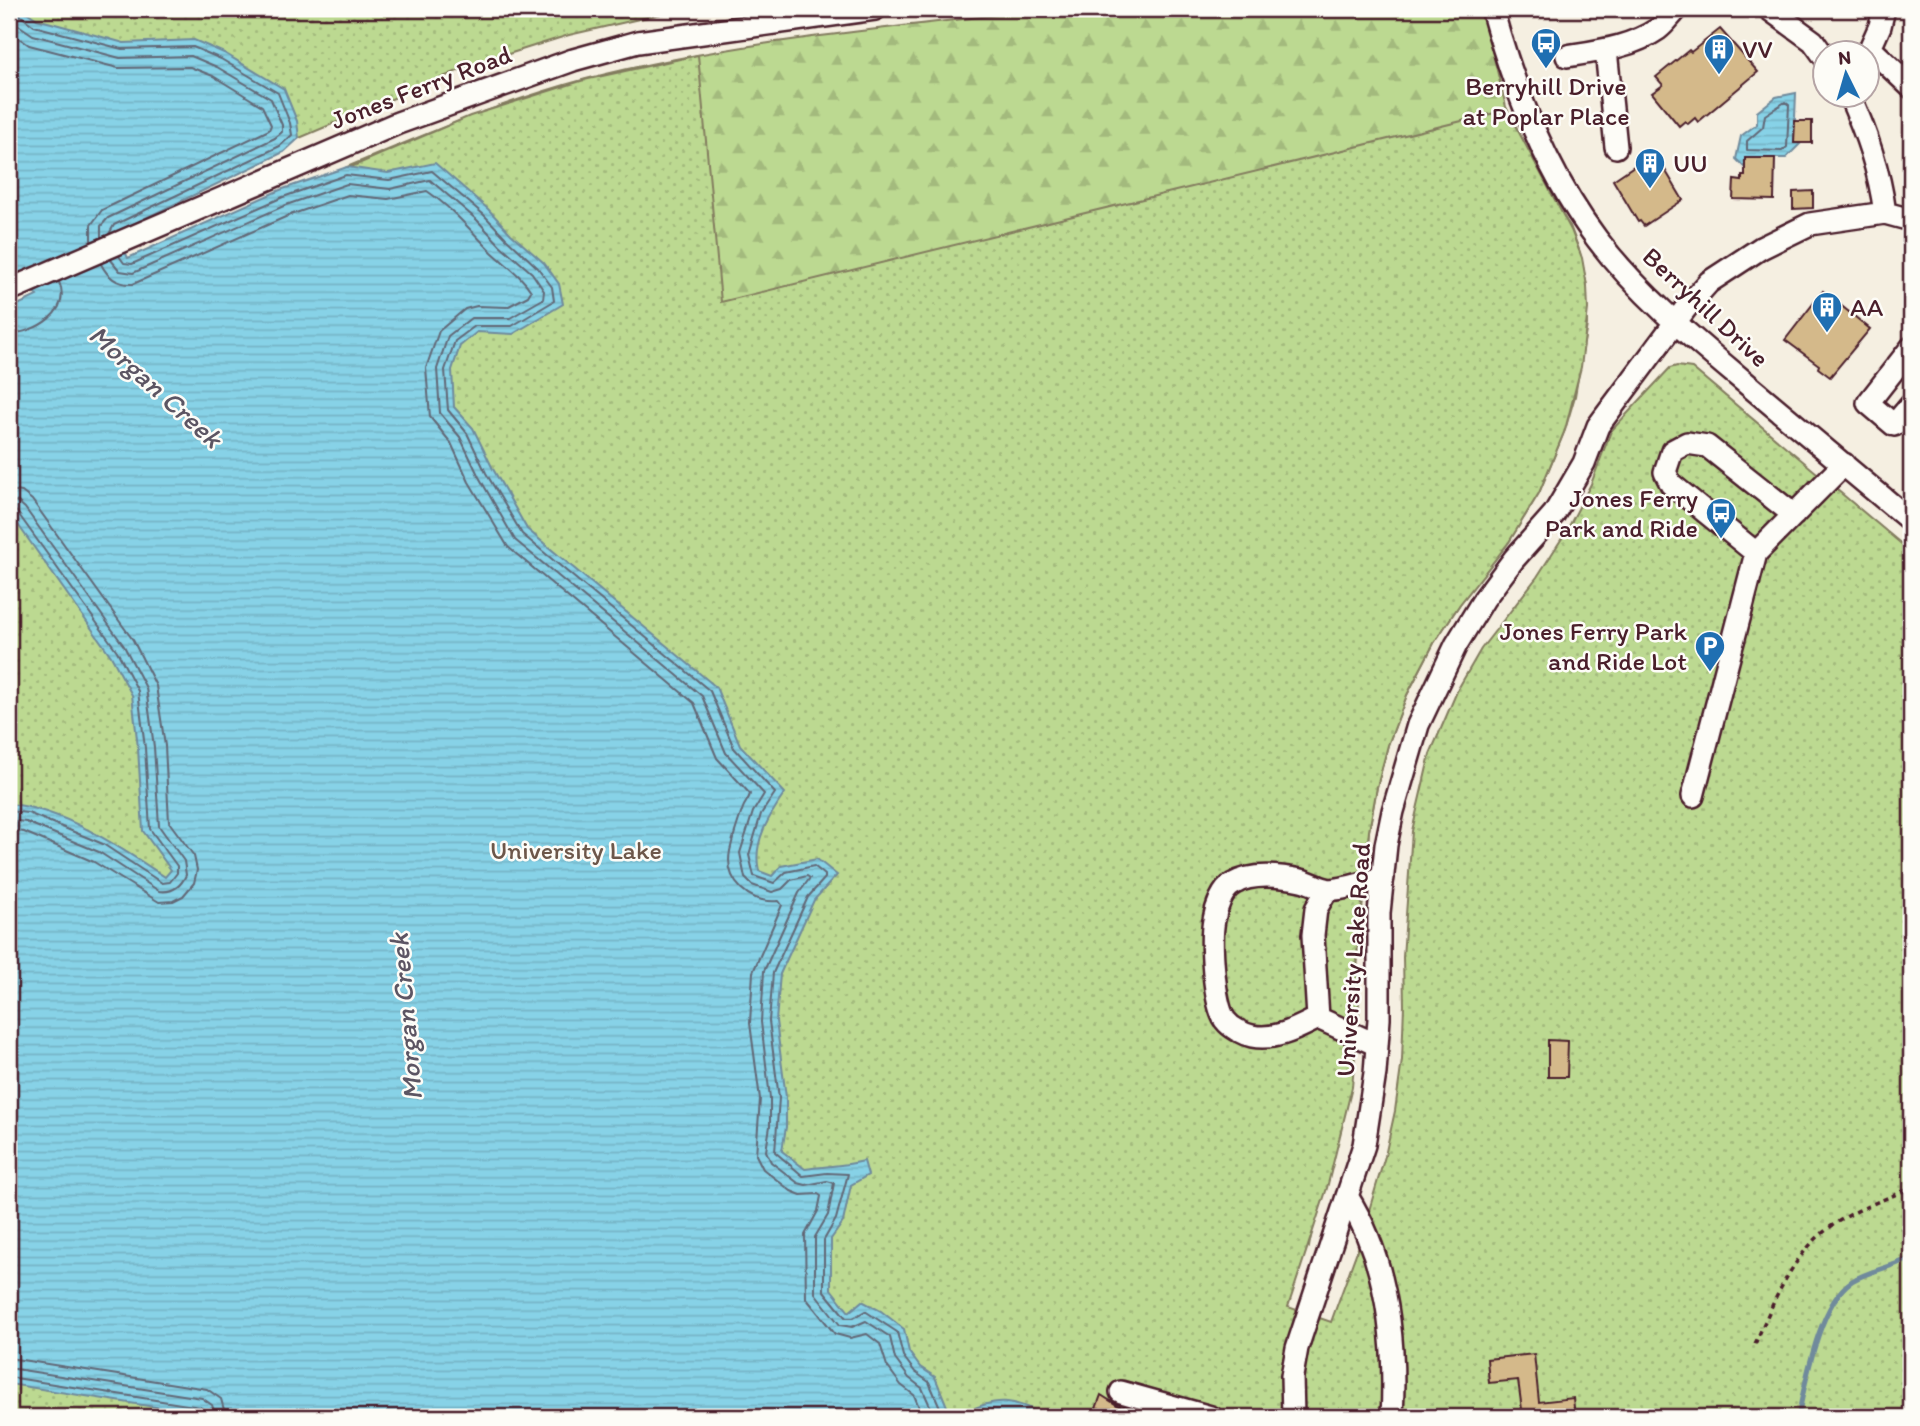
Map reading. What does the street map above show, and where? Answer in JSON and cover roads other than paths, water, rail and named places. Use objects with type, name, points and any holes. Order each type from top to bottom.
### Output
[{"type":"street","name":"Jones Ferry Road","points":[[9,290],[398,123],[573,60],[650,40],[875,9]]},
{"type":"street","name":"Berryhill Drive","points":[[1492,9],[1528,114],[1549,160],[1572,202],[1631,280],[1675,324],[1911,522]]},
{"type":"street","points":[[1567,55],[1606,50],[1659,29],[1677,9]]},
{"type":"street","points":[[1769,9],[1812,40]]},
{"type":"street","points":[[1874,38],[1884,9]]},
{"type":"street","points":[[1606,50],[1616,147]]},
{"type":"street","points":[[1882,62],[1911,87]]},
{"type":"street","points":[[1855,108],[1869,140],[1880,180],[1885,213],[1911,220]]},
{"type":"street","name":"University Lake Road","points":[[1293,1417],[1292,1376],[1297,1348],[1364,1145],[1377,1045],[1379,914],[1390,822],[1418,725],[1455,645],[1484,598],[1554,514],[1584,463],[1598,426],[1709,282],[1761,248],[1810,224],[1885,213]]},
{"type":"street","points":[[1911,348],[1868,403],[1894,425],[1911,405]]},
{"type":"street","points":[[1756,553],[1671,484],[1665,471],[1672,451],[1686,443],[1707,446],[1794,515]]},
{"type":"street","points":[[1693,796],[1756,553],[1844,464]]},
{"type":"street","points":[[1377,1045],[1318,1018],[1278,1035],[1254,1037],[1238,1031],[1225,1019],[1217,996],[1214,921],[1222,895],[1232,884],[1251,877],[1301,880],[1327,890],[1383,878]]},
{"type":"street","points":[[1318,1018],[1313,935],[1316,909],[1327,890]]},
{"type":"street","points":[[1347,1196],[1371,1245],[1385,1295],[1394,1382],[1392,1417]]},
{"type":"street","points":[[1121,1392],[1211,1417]]},
{"type":"water","name":"University Lake","points":[[9,9],[22,9],[37,19],[124,43],[194,40],[224,53],[284,89],[297,121],[299,138],[284,152],[116,232],[128,258],[280,190],[347,167],[388,173],[435,163],[544,263],[559,284],[563,304],[513,334],[477,332],[460,346],[452,370],[454,407],[473,428],[527,529],[716,687],[740,745],[785,793],[763,830],[758,850],[759,871],[772,876],[781,866],[817,859],[837,875],[814,900],[780,974],[776,1021],[786,1097],[786,1127],[782,1151],[805,1169],[864,1161],[868,1175],[851,1185],[843,1222],[831,1239],[831,1289],[849,1312],[862,1301],[881,1311],[904,1329],[909,1352],[920,1367],[935,1377],[948,1409],[962,1414],[987,1404],[1007,1402],[1051,1417],[201,1417],[199,1414],[9,1384],[9,804],[30,807],[71,821],[165,877],[171,870],[143,831],[132,695],[111,656],[9,512],[9,309],[37,296],[19,274],[9,279]]},
{"type":"water","points":[[1796,93],[1794,143],[1801,143],[1786,158],[1745,158],[1745,168],[1736,159],[1741,136],[1757,124],[1757,112],[1776,97]]},
{"type":"waterway","name":"Morgan Creek","points":[[1798,1417],[1816,1343],[1831,1306],[1841,1292],[1852,1281],[1864,1275],[1903,1261],[1911,1261]]},
{"type":"place","name":"Berryhill Drive at Poplar Place","points":[[1546,70]]},
{"type":"place","name":"VV","points":[[1719,76]]},
{"type":"place","name":"UU","points":[[1650,190]]},
{"type":"place","name":"AA","points":[[1827,334]]},
{"type":"place","name":"Jones Ferry Park and Ride","points":[[1721,540]]},
{"type":"place","name":"Jones Ferry Park and Ride Lot","points":[[1710,673]]}]
